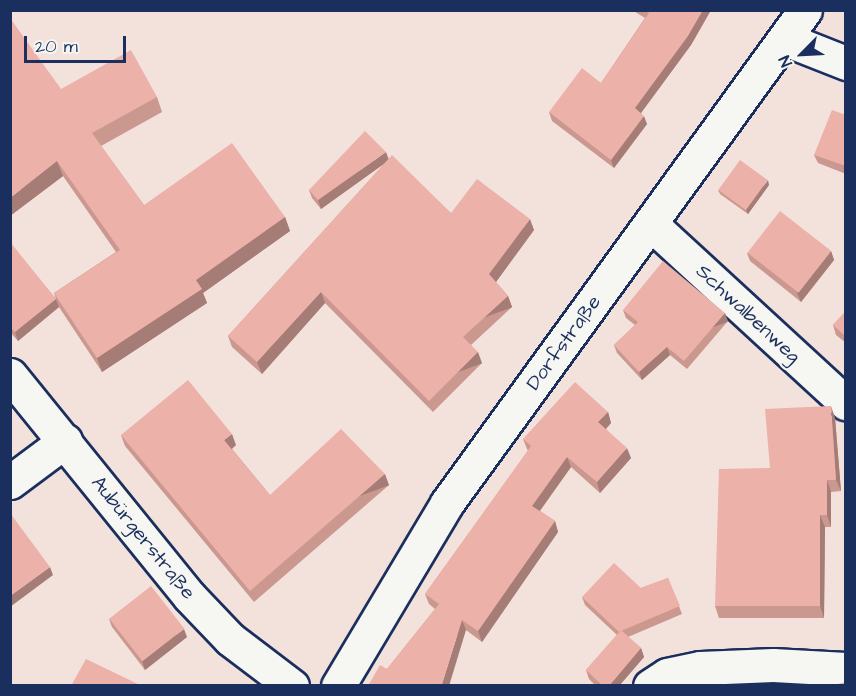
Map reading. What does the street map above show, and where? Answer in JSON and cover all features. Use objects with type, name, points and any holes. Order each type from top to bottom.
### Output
[{"type":"street","name":"Dorfstraße","points":[[338,686],[447,503],[804,10]]},
{"type":"street","points":[[785,39],[846,63]]},
{"type":"street","name":"Schwalbenweg","points":[[651,224],[846,403]]},
{"type":"street","name":"Aubürgerstraße","points":[[10,375],[189,596],[230,639],[292,686]]},
{"type":"street","points":[[10,482],[65,441]]},
{"type":"street","points":[[650,686],[668,675],[699,668],[772,665],[846,669]]},
{"type":"building","points":[[644,10],[703,10],[688,36],[635,108],[644,116],[611,160],[549,112],[582,68],[601,83],[649,13]]},
{"type":"building","points":[[10,18],[61,89],[131,50],[157,97],[92,133],[144,205],[232,143],[285,217],[196,280],[202,289],[97,358],[54,293],[120,250],[57,161],[10,198]]},
{"type":"building","points":[[832,110],[846,115],[846,166],[814,155]]},
{"type":"building","points":[[365,131],[386,152],[318,200],[309,190]]},
{"type":"building","points":[[392,155],[451,213],[477,179],[530,219],[489,274],[508,296],[463,337],[478,352],[429,401],[321,292],[257,362],[228,336]]},
{"type":"building","points":[[740,160],[768,180],[746,210],[718,190]]},
{"type":"building","points":[[780,211],[831,251],[799,293],[747,253]]},
{"type":"building","points":[[11,243],[56,299],[15,332],[10,327]]},
{"type":"building","points":[[663,261],[725,313],[684,361],[667,347],[639,372],[614,345],[638,322],[623,310]]},
{"type":"building","points":[[846,311],[846,337],[833,325]]},
{"type":"building","points":[[188,380],[232,434],[224,440],[270,495],[341,429],[385,474],[250,591],[121,435]]},
{"type":"building","points":[[575,382],[608,412],[598,422],[627,448],[597,482],[567,457],[532,506],[555,521],[478,631],[462,620],[442,684],[456,686],[368,686],[380,665],[387,669],[439,604],[425,594],[531,446],[523,439]]},
{"type":"building","points":[[831,406],[836,480],[827,480],[827,515],[820,515],[820,606],[715,606],[719,469],[770,468],[765,409]]},
{"type":"building","points":[[10,513],[50,567],[10,596]]},
{"type":"building","points":[[614,563],[641,588],[668,578],[680,606],[619,632],[582,597]]},
{"type":"building","points":[[151,586],[184,629],[142,661],[109,619]]},
{"type":"building","points":[[621,630],[641,648],[609,686],[603,686],[586,670]]},
{"type":"building","points":[[86,659],[142,686],[71,686]]},
{"type":"building","points":[[846,682],[846,686],[829,686]]}]
